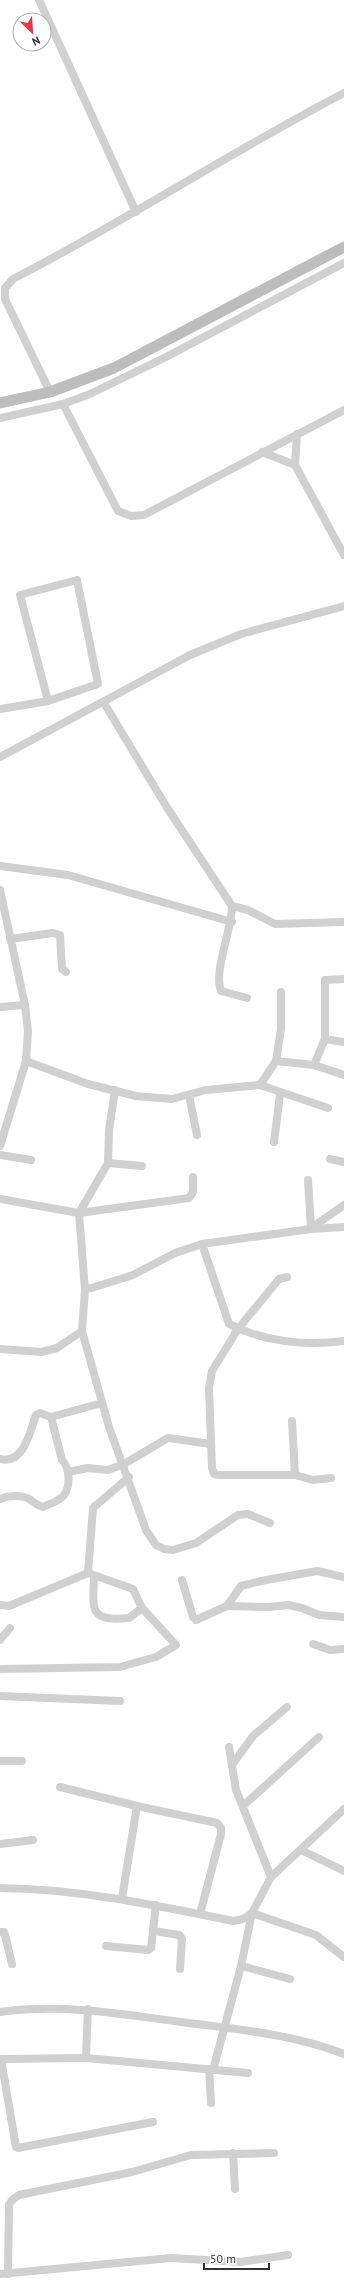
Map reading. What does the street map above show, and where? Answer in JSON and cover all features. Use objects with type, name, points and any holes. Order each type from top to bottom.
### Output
[{"type":"main road","points":[[0,403],[50,392],[114,368],[344,247]]},
{"type":"street","points":[[39,0],[136,212]]},
{"type":"street","points":[[50,392],[5,299],[5,288],[13,279],[136,212],[230,157],[272,130],[344,92]]},
{"type":"street","points":[[0,418],[63,404],[90,394],[166,357],[344,263]]},
{"type":"street","points":[[159,344],[166,357]]},
{"type":"street","points":[[63,404],[118,511],[131,516],[144,515],[344,410]]},
{"type":"street","points":[[297,434],[295,465],[344,555]]},
{"type":"street","points":[[262,452],[295,465]]},
{"type":"street","points":[[0,709],[48,701],[98,684],[77,580],[20,595],[48,701]]},
{"type":"street","points":[[0,756],[104,703],[190,655],[240,634],[344,606]]},
{"type":"street","points":[[104,703],[166,806],[232,906],[232,922],[218,974],[219,987],[221,991],[226,993],[247,998]]},
{"type":"street","points":[[0,866],[68,875],[232,922]]},
{"type":"street","points":[[0,890],[25,1005],[28,1031],[26,1061],[0,1146]]},
{"type":"street","points":[[232,906],[248,910],[275,924],[344,922]]},
{"type":"street","points":[[10,939],[53,933],[60,935],[61,963],[62,969],[66,972]]},
{"type":"street","points":[[314,1065],[324,1039],[325,980],[344,979]]},
{"type":"street","points":[[260,1085],[276,1061],[281,1029],[281,992]]},
{"type":"street","points":[[0,1007],[25,1005]]},
{"type":"street","points":[[324,1039],[344,1042]]},
{"type":"street","points":[[26,1061],[88,1084],[136,1096],[172,1099],[206,1090],[260,1085],[280,1094],[328,1108]]},
{"type":"street","points":[[276,1061],[314,1065],[344,1075]]},
{"type":"street","points":[[115,1090],[109,1130],[108,1163],[78,1213],[85,1290],[82,1331],[102,1403],[129,1477],[146,1530],[156,1546],[164,1550],[173,1550],[196,1543],[238,1516],[248,1514],[270,1524]]},
{"type":"street","points":[[274,1142],[280,1094]]},
{"type":"street","points":[[189,1095],[197,1135]]},
{"type":"street","points":[[0,1155],[31,1160]]},
{"type":"street","points":[[330,1159],[344,1162]]},
{"type":"street","points":[[108,1163],[142,1166]]},
{"type":"street","points":[[0,1199],[78,1213],[189,1198],[193,1192],[193,1177]]},
{"type":"street","points":[[308,1180],[311,1229]]},
{"type":"street","points":[[311,1229],[344,1205]]},
{"type":"street","points":[[85,1290],[133,1275],[175,1253],[202,1244],[311,1229],[344,1227]]},
{"type":"street","points":[[202,1244],[227,1322],[238,1329],[295,1344],[344,1342]]},
{"type":"street","points":[[287,1277],[279,1279],[238,1329],[212,1371],[209,1388],[211,1444],[214,1474],[294,1475],[313,1480],[331,1478]]},
{"type":"street","points":[[0,1349],[41,1352],[57,1348],[82,1331]]},
{"type":"street","points":[[0,1459],[12,1458],[21,1452],[36,1415],[40,1413],[51,1417],[102,1403]]},
{"type":"street","points":[[0,1499],[22,1497],[29,1498],[34,1504],[43,1507],[63,1496],[68,1485],[68,1472],[66,1464],[62,1460],[51,1417]]},
{"type":"street","points":[[292,1421],[294,1475]]},
{"type":"street","points":[[68,1472],[88,1468],[108,1470],[124,1464],[168,1438],[211,1444]]},
{"type":"street","points":[[129,1477],[93,1508],[91,1574],[93,1608],[96,1613],[101,1616],[129,1618],[142,1608]]},
{"type":"street","points":[[227,1606],[241,1586],[261,1581],[317,1570],[344,1577]]},
{"type":"street","points":[[0,1605],[9,1606],[91,1574],[133,1588],[142,1608],[175,1642],[174,1648],[156,1657],[120,1668],[0,1669]]},
{"type":"street","points":[[182,1580],[193,1617],[196,1620],[227,1606],[269,1607],[288,1605],[302,1608],[319,1615],[344,1617]]},
{"type":"street","points":[[0,1640],[10,1628]]},
{"type":"street","points":[[313,1644],[330,1650],[344,1649]]},
{"type":"street","points":[[0,1696],[120,1701]]},
{"type":"street","points":[[232,1765],[253,1736],[287,1707]]},
{"type":"street","points":[[243,1806],[319,1737]]},
{"type":"street","points":[[229,1747],[236,1790],[271,1877]]},
{"type":"street","points":[[0,1762],[22,1761]]},
{"type":"street","points":[[60,1787],[217,1824],[221,1828],[221,1834],[200,1914]]},
{"type":"street","points":[[122,1898],[137,1806]]},
{"type":"street","points":[[211,2103],[211,2070],[226,2027],[242,1966],[252,1913],[271,1877],[344,1809]]},
{"type":"street","points":[[0,1844],[33,1840]]},
{"type":"street","points":[[300,1850],[344,1871]]},
{"type":"street","points":[[0,1886],[63,1890],[122,1898],[233,1921],[243,1919],[252,1913]]},
{"type":"street","points":[[106,1946],[148,1950],[153,1945],[156,1905]]},
{"type":"street","points":[[252,1913],[316,1935],[344,1957]]},
{"type":"street","points":[[154,1931],[179,1934],[182,1939],[180,1969]]},
{"type":"street","points":[[0,1932],[4,1932],[12,1964]]},
{"type":"street","points":[[242,1966],[290,1979]]},
{"type":"street","points":[[86,2058],[88,2009]]},
{"type":"street","points":[[0,2012],[88,2009],[226,2027],[297,2040],[344,2054]]},
{"type":"street","points":[[152,2122],[18,2148],[16,2146],[0,2059],[86,2058],[248,2073]]},
{"type":"street","points":[[233,2152],[235,2189]]},
{"type":"street","points":[[274,2153],[233,2152],[191,2155],[132,2172],[19,2195],[12,2200],[9,2205],[4,2274],[171,2258],[240,2262],[288,2255]]}]
